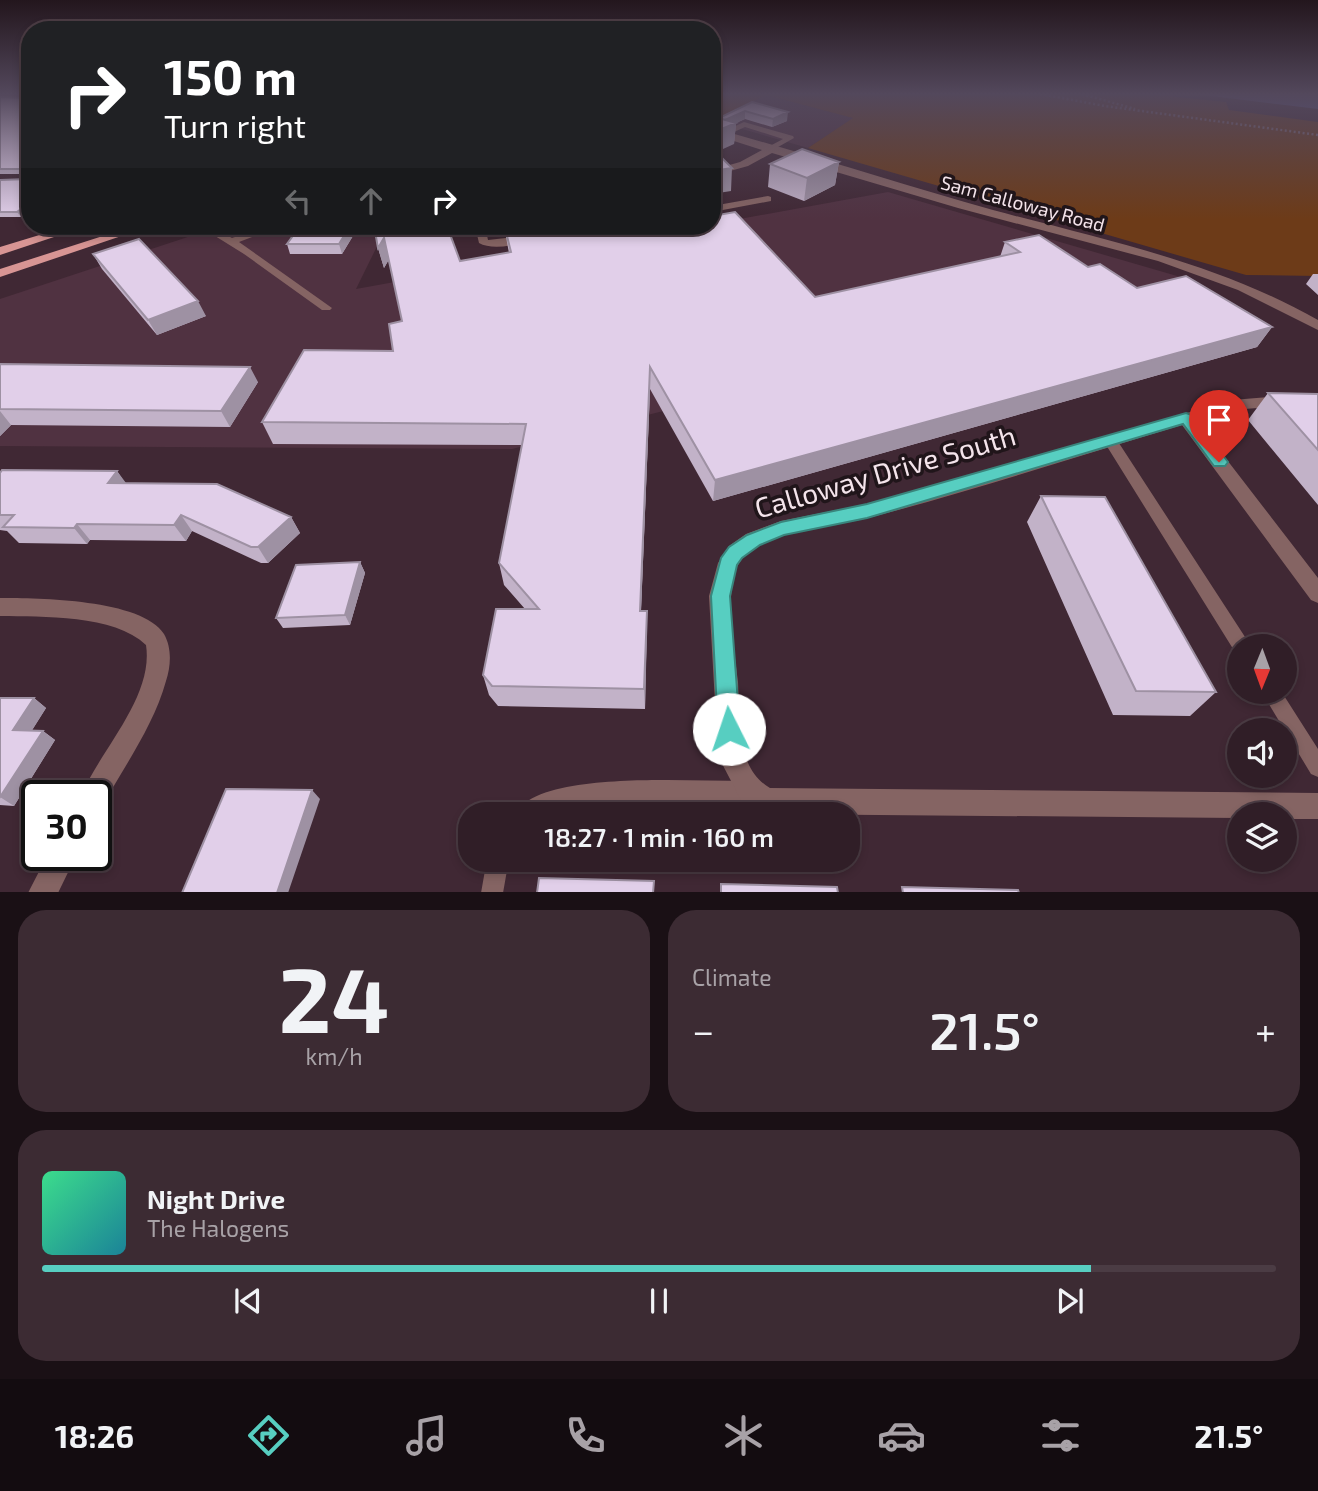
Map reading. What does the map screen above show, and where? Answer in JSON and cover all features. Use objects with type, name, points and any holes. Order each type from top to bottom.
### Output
[{"type":"main road","points":[[0,251],[52,235]]},
{"type":"main road","points":[[0,272],[117,235]]},
{"type":"street","name":"Sam Calloway Road","points":[[729,136],[968,207],[1140,252],[1229,281],[1318,326]]},
{"type":"street","points":[[721,170],[744,164],[771,149]]},
{"type":"street","name":"Calloway Drive South","points":[[750,791],[731,755],[720,596],[728,563],[736,552],[753,540],[781,529],[867,511],[1232,405],[1318,398]]},
{"type":"street","points":[[1186,418],[1318,594]]},
{"type":"street","points":[[0,607],[56,608],[135,622],[155,639],[158,650],[154,685],[103,780]]},
{"type":"street","points":[[750,791],[767,801],[1318,806]]},
{"type":"street","points":[[42,892],[54,871]]},
{"type":"lane","points":[[771,149],[790,138],[782,136]]},
{"type":"lane","points":[[721,207],[768,199]]},
{"type":"lane","points":[[219,235],[326,308]]},
{"type":"lane","points":[[231,242],[251,235]]},
{"type":"lane","points":[[482,235],[484,243],[496,244],[533,238]]},
{"type":"lane","points":[[1110,440],[1233,634]]},
{"type":"lane","points":[[1278,704],[1318,767]]},
{"type":"lane","points":[[549,802],[599,792],[750,791]]},
{"type":"lane","points":[[492,892],[496,872]]},
{"type":"shaded area","points":[[765,136],[827,136],[808,148]]},
{"type":"shaded area","points":[[827,136],[1318,136],[1318,276],[1246,275],[808,148]]},
{"type":"shaded area","points":[[888,192],[1184,278],[1146,290],[512,449],[0,446],[0,299],[194,235],[383,235],[356,289],[652,235],[721,235],[721,222]]},
{"type":"building","points":[[0,136],[21,136],[21,169],[0,169]]},
{"type":"building","points":[[802,149],[839,162],[807,178],[770,164]]},
{"type":"building","points":[[721,157],[732,168],[721,170]]},
{"type":"building","points":[[21,179],[21,209],[17,212],[0,212],[0,180]]},
{"type":"building","points":[[735,212],[815,297],[1020,252],[1005,242],[1039,235],[1088,267],[1100,264],[1137,288],[1186,276],[1272,327],[715,480],[650,367],[640,611],[647,611],[644,689],[492,686],[483,675],[496,609],[539,609],[499,563],[526,424],[262,422],[304,350],[393,351],[389,324],[402,321],[384,238],[378,248],[376,235],[450,235],[460,261],[511,252],[507,235],[721,235],[721,214]]},
{"type":"building","points":[[294,235],[344,235],[339,244],[287,244]]},
{"type":"building","points":[[139,239],[198,301],[148,320],[93,254]]},
{"type":"building","points":[[0,364],[250,367],[221,411],[0,409]]},
{"type":"building","points":[[1268,393],[1318,394],[1318,450]]},
{"type":"building","points":[[2,470],[117,471],[108,483],[217,484],[291,517],[258,547],[251,547],[181,515],[174,525],[77,524],[74,528],[3,527],[14,515],[0,515]]},
{"type":"building","points":[[1041,496],[1105,497],[1216,692],[1136,691]]},
{"type":"building","points":[[360,562],[345,615],[276,618],[296,565]]},
{"type":"building","points":[[0,698],[34,698],[13,730],[43,731],[0,797]]},
{"type":"building","points":[[226,789],[312,790],[277,892],[182,892]]},
{"type":"building","points":[[539,878],[654,881],[653,892],[537,892]]},
{"type":"building","points":[[721,884],[837,887],[838,892],[721,892]]},
{"type":"building","points":[[902,887],[1019,892],[903,892]]},
{"type":"route","points":[[729,729],[720,596],[728,563],[736,552],[753,540],[781,529],[867,511],[1186,418],[1219,462]]}]
